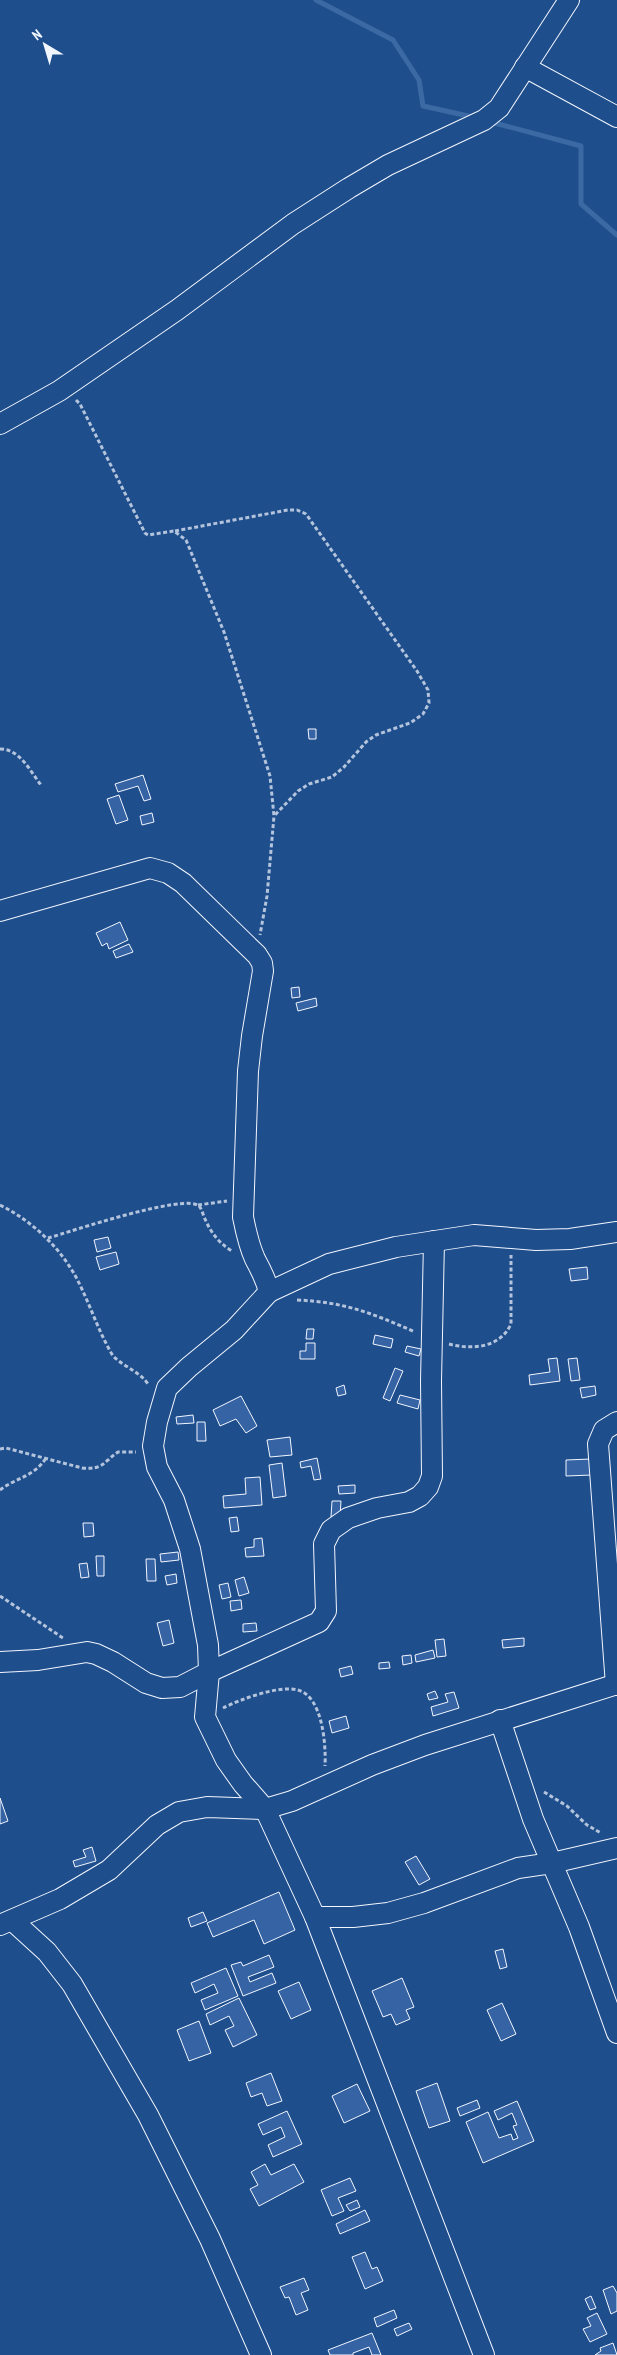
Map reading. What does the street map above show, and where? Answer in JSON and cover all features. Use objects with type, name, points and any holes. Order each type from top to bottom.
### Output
[{"type":"street","points":[[0,424],[59,391],[176,310],[293,224],[349,188],[388,165],[484,120],[499,108],[569,0]]},
{"type":"street","points":[[525,67],[617,117]]},
{"type":"street","points":[[0,911],[150,868],[168,873],[183,883],[257,955],[262,963],[263,971],[248,1071],[243,1218],[255,1258],[266,1278],[266,1295]]},
{"type":"street","points":[[484,2355],[315,1917],[265,1809],[226,1760],[205,1717],[208,1645],[190,1549],[174,1500],[157,1467],[153,1446],[162,1402],[174,1379],[234,1330],[266,1295],[329,1264],[396,1247],[474,1235],[536,1240],[570,1239],[617,1232]]},
{"type":"street","points":[[0,1662],[38,1660],[86,1652],[96,1654],[146,1683],[162,1688],[180,1688],[208,1672],[318,1622],[326,1610],[324,1544],[331,1530],[355,1515],[377,1508],[409,1502],[420,1496],[428,1487],[432,1476],[431,1381],[434,1242]]},
{"type":"street","points":[[262,2355],[210,2239],[148,2115],[72,1984],[47,1952],[7,1923],[60,1899],[108,1870],[157,1825],[179,1812],[207,1807],[265,1809],[292,1801],[372,1765],[425,1745],[616,1684],[598,1444],[604,1430],[617,1422]]},
{"type":"street","points":[[500,1720],[519,1779],[579,1927],[617,2033]]},
{"type":"street","points":[[315,1917],[353,1917],[388,1913],[432,1900],[518,1868],[552,1863],[613,1842]]},
{"type":"path","points":[[59,391],[72,396],[80,404],[145,533],[148,535],[288,510],[297,510],[306,514],[400,645],[428,690],[429,703],[423,714],[410,723],[376,735],[366,742],[344,767],[332,777],[309,784],[298,791],[274,816]]},
{"type":"path","points":[[174,531],[186,540],[224,632],[270,776],[274,816],[267,896],[257,955]]},
{"type":"path","points":[[0,750],[9,749],[16,754],[41,785]]},
{"type":"path","points":[[48,1238],[170,1204],[191,1202],[198,1205],[243,1197]]},
{"type":"path","points":[[0,1205],[31,1224],[48,1238],[76,1278],[113,1356],[121,1364],[144,1378],[162,1402]]},
{"type":"path","points":[[198,1205],[210,1229],[223,1245],[236,1254],[255,1258]]},
{"type":"path","points":[[266,1295],[320,1301],[352,1307],[379,1315],[433,1340],[452,1345],[472,1347],[492,1344],[501,1339],[511,1324],[512,1237]]},
{"type":"path","points":[[0,1449],[6,1448],[82,1468],[94,1469],[101,1467],[118,1452],[135,1452],[153,1446]]},
{"type":"path","points":[[0,1490],[10,1482],[34,1473],[46,1458]]},
{"type":"path","points":[[0,1596],[86,1652]]},
{"type":"path","points":[[205,1717],[253,1696],[279,1691],[298,1690],[311,1698],[318,1710],[326,1757],[324,1788]]},
{"type":"path","points":[[519,1779],[557,1799],[587,1825],[613,1842]]},
{"type":"building","points":[[308,729],[316,729],[316,739],[309,739]]},
{"type":"building","points":[[143,775],[151,799],[144,801],[138,786],[118,792],[115,784]]},
{"type":"building","points":[[119,795],[128,820],[116,824],[107,799]]},
{"type":"building","points":[[152,813],[154,822],[142,825],[140,816]]},
{"type":"building","points":[[120,922],[128,940],[109,949],[107,943],[102,946],[96,933]]},
{"type":"building","points":[[129,944],[133,952],[116,958],[113,951]]},
{"type":"building","points":[[299,987],[300,997],[292,998],[291,988]]},
{"type":"building","points":[[316,998],[317,1006],[298,1011],[296,1003]]},
{"type":"building","points":[[108,1237],[111,1248],[97,1252],[94,1240]]},
{"type":"building","points":[[116,1252],[119,1264],[100,1270],[96,1257]]},
{"type":"building","points":[[587,1267],[588,1279],[571,1281],[569,1269]]},
{"type":"building","points":[[307,1329],[314,1329],[313,1339],[306,1339]]},
{"type":"building","points":[[375,1335],[393,1339],[391,1348],[373,1344]]},
{"type":"building","points":[[306,1343],[315,1343],[315,1359],[300,1359],[300,1351],[306,1351]]},
{"type":"building","points":[[407,1346],[421,1349],[419,1356],[405,1352]]},
{"type":"building","points":[[557,1358],[560,1381],[530,1385],[529,1375],[550,1372],[548,1359]]},
{"type":"building","points":[[577,1358],[580,1380],[571,1381],[568,1359]]},
{"type":"building","points":[[395,1368],[403,1371],[390,1401],[383,1398]]},
{"type":"building","points":[[344,1385],[346,1394],[338,1396],[336,1388]]},
{"type":"building","points":[[595,1386],[596,1395],[582,1398],[580,1388]]},
{"type":"building","points":[[400,1395],[420,1400],[418,1409],[397,1403]]},
{"type":"building","points":[[241,1396],[257,1426],[246,1433],[236,1419],[220,1426],[213,1410]]},
{"type":"building","points":[[193,1415],[194,1423],[177,1424],[176,1417]]},
{"type":"building","points":[[197,1422],[205,1422],[206,1441],[197,1441]]},
{"type":"building","points":[[290,1437],[292,1455],[270,1457],[267,1440]]},
{"type":"building","points":[[317,1458],[321,1479],[314,1480],[311,1466],[301,1468],[300,1462]]},
{"type":"building","points":[[591,1459],[592,1475],[566,1476],[566,1460]]},
{"type":"building","points":[[282,1463],[286,1496],[273,1498],[269,1465]]},
{"type":"building","points":[[260,1477],[262,1505],[224,1508],[223,1496],[246,1494],[245,1478]]},
{"type":"building","points":[[355,1485],[355,1493],[339,1494],[338,1486]]},
{"type":"building","points":[[332,1501],[341,1501],[340,1517],[331,1517]]},
{"type":"building","points":[[237,1517],[239,1531],[231,1532],[229,1518]]},
{"type":"building","points":[[83,1523],[93,1523],[94,1536],[84,1537]]},
{"type":"building","points":[[262,1538],[264,1556],[246,1557],[245,1548],[254,1547],[254,1539]]},
{"type":"building","points":[[178,1552],[179,1560],[161,1562],[160,1554]]},
{"type":"building","points":[[96,1556],[104,1556],[104,1576],[97,1576]]},
{"type":"building","points":[[146,1559],[155,1559],[156,1581],[147,1581]]},
{"type":"building","points":[[87,1563],[89,1577],[81,1578],[79,1564]]},
{"type":"building","points":[[176,1574],[177,1583],[167,1585],[165,1576]]},
{"type":"building","points":[[244,1577],[249,1593],[239,1596],[235,1580]]},
{"type":"building","points":[[228,1583],[231,1597],[222,1599],[219,1585]]},
{"type":"building","points":[[241,1600],[242,1609],[231,1611],[230,1601]]},
{"type":"building","points":[[169,1620],[174,1643],[163,1646],[157,1623]]},
{"type":"building","points":[[256,1623],[257,1631],[243,1632],[243,1624]]},
{"type":"building","points":[[524,1638],[524,1646],[503,1648],[502,1640]]},
{"type":"building","points":[[444,1639],[446,1656],[437,1657],[435,1640]]},
{"type":"building","points":[[433,1650],[435,1658],[416,1662],[415,1655]]},
{"type":"building","points":[[411,1655],[412,1663],[403,1665],[402,1656]]},
{"type":"building","points":[[389,1662],[390,1668],[379,1669],[379,1663]]},
{"type":"building","points":[[351,1666],[353,1674],[341,1677],[339,1669]]},
{"type":"building","points":[[435,1691],[438,1698],[429,1700],[427,1694]]},
{"type":"building","points":[[454,1692],[459,1708],[433,1716],[431,1707],[448,1702],[445,1694]]},
{"type":"building","points":[[346,1716],[349,1728],[332,1733],[329,1721]]},
{"type":"building","points":[[0,1798],[8,1821],[0,1824]]},
{"type":"building","points":[[92,1847],[96,1861],[75,1867],[73,1861],[86,1857],[83,1850]]},
{"type":"building","points":[[416,1856],[430,1879],[419,1885],[405,1862]]},
{"type":"building","points":[[279,1892],[295,1930],[264,1944],[254,1920],[213,1937],[207,1923]]},
{"type":"building","points":[[203,1912],[207,1921],[191,1927],[188,1918]]},
{"type":"building","points":[[503,1949],[507,1967],[500,1969],[495,1951]]},
{"type":"building","points":[[269,1955],[274,1967],[248,1977],[250,1982],[272,1973],[276,1983],[243,1996],[231,1965],[241,1962],[243,1966]]},
{"type":"building","points":[[226,1968],[238,1996],[205,2010],[201,2000],[218,1993],[214,1984],[195,1993],[191,1983]]},
{"type":"building","points":[[402,1978],[414,2007],[406,2010],[410,2019],[396,2025],[391,2014],[383,2017],[372,1991]]},
{"type":"building","points":[[299,1982],[311,2010],[291,2019],[278,1991]]},
{"type":"building","points":[[239,1998],[257,2035],[233,2047],[225,2030],[234,2026],[229,2016],[210,2025],[206,2014]]},
{"type":"building","points":[[502,2003],[516,2034],[501,2041],[487,2010]]},
{"type":"building","points":[[199,2021],[211,2053],[189,2061],[177,2030]]},
{"type":"building","points":[[271,2073],[282,2101],[267,2106],[262,2093],[251,2097],[246,2083]]},
{"type":"building","points":[[437,2083],[450,2121],[429,2128],[416,2091]]},
{"type":"building","points":[[357,2084],[370,2111],[344,2123],[332,2096]]},
{"type":"building","points":[[477,2100],[480,2108],[460,2116],[457,2108]]},
{"type":"building","points":[[517,2101],[534,2141],[483,2163],[466,2122],[488,2112],[499,2138],[511,2134],[513,2140],[518,2138],[513,2126],[517,2125],[512,2113],[498,2120],[494,2111]]},
{"type":"building","points":[[287,2111],[302,2144],[273,2157],[268,2145],[285,2137],[281,2127],[263,2135],[258,2124]]},
{"type":"building","points":[[265,2164],[271,2175],[294,2164],[304,2182],[259,2206],[250,2189],[258,2185],[251,2172]]},
{"type":"building","points":[[350,2178],[356,2191],[338,2198],[344,2211],[332,2216],[321,2190]]},
{"type":"building","points":[[357,2200],[360,2207],[350,2211],[346,2205]]},
{"type":"building","points":[[365,2210],[370,2221],[340,2234],[336,2224]]},
{"type":"building","points":[[365,2252],[372,2269],[377,2267],[383,2281],[365,2289],[352,2257]]},
{"type":"building","points":[[304,2278],[309,2290],[301,2293],[308,2310],[296,2315],[289,2297],[285,2298],[280,2287]]},
{"type":"building","points":[[613,2286],[617,2293],[617,2311],[611,2314],[603,2290]]},
{"type":"building","points":[[591,2296],[596,2308],[590,2310],[585,2299]]},
{"type":"building","points":[[394,2310],[397,2318],[377,2327],[374,2318]]},
{"type":"building","points":[[597,2313],[607,2334],[590,2342],[583,2329],[591,2326],[587,2318]]},
{"type":"building","points":[[409,2323],[412,2329],[397,2336],[394,2329]]},
{"type":"building","points":[[372,2333],[381,2355],[372,2355],[369,2347],[353,2353],[353,2355],[330,2355],[328,2350]]},
{"type":"building","points":[[613,2343],[617,2355],[595,2355],[601,2351],[600,2348]]},
{"type":"waterway","points":[[316,0],[393,40],[419,80],[423,106],[473,117]]},
{"type":"waterway","points":[[491,122],[581,146],[581,204],[617,235]]}]
